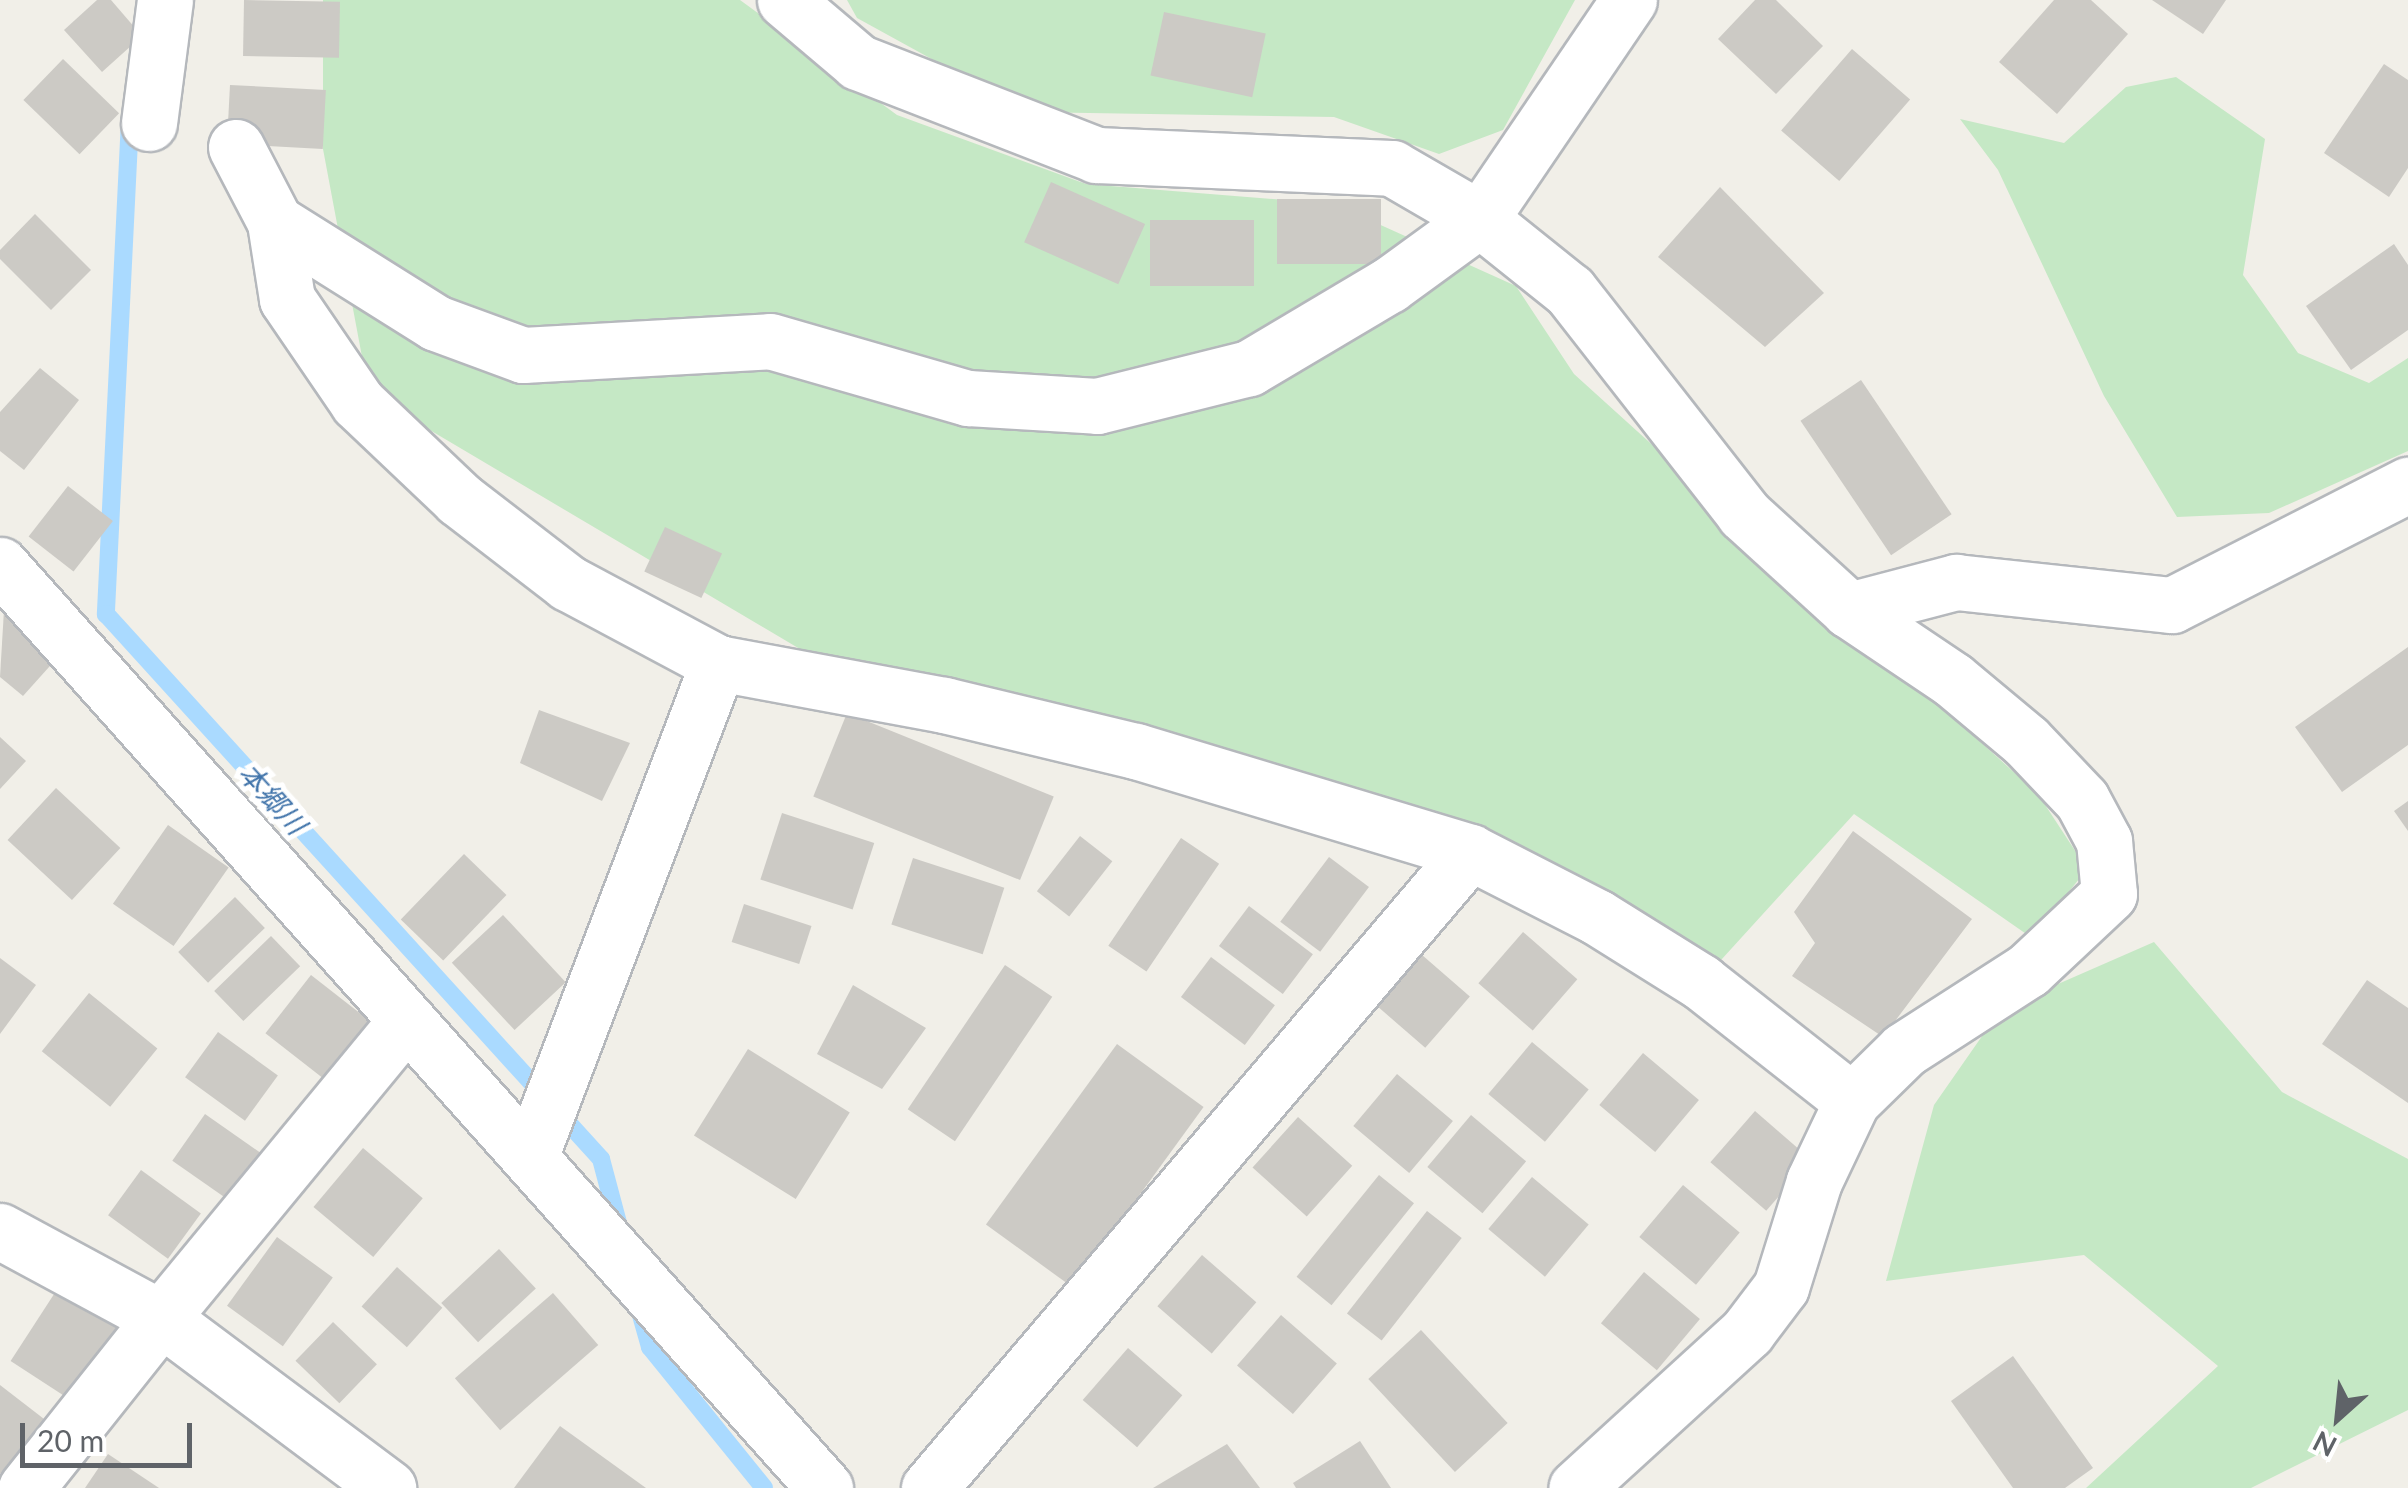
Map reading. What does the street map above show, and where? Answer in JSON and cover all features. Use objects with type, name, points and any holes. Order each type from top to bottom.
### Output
[{"type":"street","points":[[149,123],[166,0]]},
{"type":"street","points":[[785,0],[858,62],[1096,155],[1392,168],[1480,218],[1570,292],[1744,514],[1849,610],[1953,680],[2026,741],[2082,800],[2104,840],[2110,894],[2028,970],[1904,1050],[1852,1101],[1814,1181],[1781,1287],[1748,1332],[1576,1488]]},
{"type":"street","points":[[275,222],[436,323],[523,355],[770,342],[968,398],[1097,406],[1249,368],[1389,285],[1480,218],[1629,0]]},
{"type":"street","points":[[236,147],[275,222],[287,299],[358,402],[459,499],[568,584],[718,664],[944,705],[1136,751],[1470,852],[1597,917],[1701,982],[1852,1101]]},
{"type":"street","points":[[1849,610],[1956,582],[2172,605],[2408,486]]},
{"type":"street","points":[[0,565],[407,1020],[533,1150],[586,1220],[824,1488]]},
{"type":"street","points":[[533,1150],[718,664]]},
{"type":"street","points":[[929,1488],[1470,852]]},
{"type":"street","points":[[26,1488],[160,1318],[407,1020]]},
{"type":"street","points":[[0,1231],[160,1318],[388,1488]]},
{"type":"green space","points":[[323,0],[740,0],[897,115],[1086,184],[1334,204],[1516,286],[1574,374],[2038,794],[2087,869],[2032,938],[1854,814],[1701,982],[1612,926],[810,655],[369,394],[323,149]]},
{"type":"green space","points":[[847,0],[1575,0],[1503,130],[1439,154],[1334,117],[1028,112],[857,18]]},
{"type":"green space","points":[[2176,77],[2265,139],[2243,275],[2298,353],[2369,383],[2408,358],[2408,451],[2269,513],[2177,517],[2104,396],[1998,170],[1960,119],[2064,143],[2126,87]]},
{"type":"green space","points":[[2154,942],[2282,1092],[2408,1159],[2408,1410],[2251,1488],[2086,1488],[2218,1366],[2084,1255],[1886,1281],[1934,1105],[1987,1029],[2042,991]]},
{"type":"building","points":[[97,0],[111,0],[142,36],[102,72],[64,30]]},
{"type":"building","points":[[244,0],[340,2],[339,58],[243,56]]},
{"type":"building","points":[[1755,0],[1776,0],[1823,46],[1776,94],[1718,39]]},
{"type":"building","points":[[2054,0],[2091,0],[2128,34],[2057,114],[1999,62]]},
{"type":"building","points":[[2152,0],[2226,0],[2203,34]]},
{"type":"building","points":[[1164,12],[1266,34],[1252,97],[1150,76]]},
{"type":"building","points":[[1852,49],[1910,100],[1839,181],[1781,131]]},
{"type":"building","points":[[63,59],[119,113],[80,154],[23,100]]},
{"type":"building","points":[[2384,64],[2408,80],[2408,168],[2389,197],[2324,153]]},
{"type":"building","points":[[230,85],[326,90],[323,149],[227,144]]},
{"type":"building","points":[[1051,182],[1145,224],[1118,284],[1024,242]]},
{"type":"building","points":[[1720,187],[1824,293],[1765,347],[1658,257]]},
{"type":"building","points":[[1277,199],[1381,199],[1381,264],[1277,264]]},
{"type":"building","points":[[35,214],[91,270],[51,310],[0,259],[0,250]]},
{"type":"building","points":[[1150,220],[1254,220],[1254,286],[1150,286]]},
{"type":"building","points":[[2394,244],[2408,265],[2408,330],[2351,370],[2306,306]]},
{"type":"building","points":[[40,368],[79,400],[24,470],[0,451],[0,412]]},
{"type":"building","points":[[1861,380],[1952,514],[1891,555],[1800,421]]},
{"type":"building","points":[[68,486],[113,521],[74,572],[29,536]]},
{"type":"building","points":[[665,527],[722,554],[701,598],[644,571]]},
{"type":"building","points":[[4,610],[58,657],[23,696],[0,677]]},
{"type":"building","points":[[2408,647],[2408,745],[2342,792],[2295,727]]},
{"type":"building","points":[[539,710],[630,743],[602,801],[520,763]]},
{"type":"building","points":[[847,713],[1054,797],[1020,880],[813,796]]},
{"type":"building","points":[[0,737],[26,761],[0,789]]},
{"type":"building","points":[[56,788],[120,848],[72,900],[8,840]]},
{"type":"building","points":[[2408,801],[2408,831],[2394,811]]},
{"type":"building","points":[[782,813],[874,843],[853,910],[760,880]]},
{"type":"building","points":[[168,825],[229,867],[174,946],[113,904]]},
{"type":"building","points":[[1853,831],[1972,919],[1883,1037],[1792,976],[1815,943],[1794,912]]},
{"type":"building","points":[[1080,836],[1112,861],[1069,916],[1037,891]]},
{"type":"building","points":[[1181,838],[1219,864],[1146,971],[1108,946]]},
{"type":"building","points":[[464,854],[506,895],[443,960],[401,919]]},
{"type":"building","points":[[1329,857],[1369,887],[1320,952],[1280,922]]},
{"type":"building","points":[[913,858],[1004,888],[983,954],[891,925]]},
{"type":"building","points":[[235,897],[265,928],[208,983],[178,952]]},
{"type":"building","points":[[744,904],[812,926],[799,964],[732,942]]},
{"type":"building","points":[[1249,906],[1313,954],[1283,994],[1219,946]]},
{"type":"building","points":[[503,915],[566,982],[515,1030],[452,963]]},
{"type":"building","points":[[1523,932],[1577,979],[1533,1031],[1478,983]]},
{"type":"building","points":[[271,936],[300,966],[243,1021],[214,991]]},
{"type":"building","points":[[1414,948],[1470,997],[1425,1048],[1369,999]]},
{"type":"building","points":[[1211,957],[1275,1005],[1245,1045],[1181,997]]},
{"type":"building","points":[[0,958],[36,985],[0,1034]]},
{"type":"building","points":[[1005,965],[1052,997],[955,1141],[908,1109]]},
{"type":"building","points":[[311,975],[381,1030],[336,1088],[265,1033]]},
{"type":"building","points":[[2367,980],[2408,1008],[2408,1103],[2322,1044]]},
{"type":"building","points":[[853,985],[926,1028],[882,1089],[817,1054]]},
{"type":"building","points":[[89,993],[157,1048],[110,1107],[42,1051]]},
{"type":"building","points":[[218,1032],[278,1075],[245,1121],[185,1077]]},
{"type":"building","points":[[1532,1042],[1589,1090],[1545,1142],[1488,1094]]},
{"type":"building","points":[[1117,1044],[1204,1107],[1072,1287],[986,1224]]},
{"type":"building","points":[[748,1049],[850,1113],[796,1199],[694,1136]]},
{"type":"building","points":[[1643,1053],[1699,1100],[1655,1152],[1599,1105]]},
{"type":"building","points":[[1397,1074],[1453,1121],[1409,1173],[1353,1126]]},
{"type":"building","points":[[1755,1111],[1811,1160],[1766,1211],[1710,1162]]},
{"type":"building","points":[[205,1114],[265,1156],[232,1203],[172,1161]]},
{"type":"building","points":[[1471,1115],[1526,1161],[1482,1213],[1427,1167]]},
{"type":"building","points":[[1298,1117],[1352,1166],[1307,1216],[1252,1168]]},
{"type":"building","points":[[363,1148],[423,1198],[373,1257],[314,1207]]},
{"type":"building","points":[[141,1170],[201,1213],[168,1259],[108,1215]]},
{"type":"building","points":[[1379,1175],[1414,1203],[1332,1305],[1297,1277]]},
{"type":"building","points":[[1532,1177],[1589,1225],[1545,1277],[1488,1229]]},
{"type":"building","points":[[1683,1185],[1740,1233],[1696,1285],[1639,1237]]},
{"type":"building","points":[[1427,1211],[1462,1238],[1382,1341],[1347,1313]]},
{"type":"building","points":[[277,1237],[333,1278],[283,1346],[227,1306]]},
{"type":"building","points":[[499,1249],[536,1288],[478,1342],[441,1303]]},
{"type":"building","points":[[1202,1255],[1256,1302],[1212,1354],[1157,1306]]},
{"type":"building","points":[[397,1267],[442,1308],[407,1347],[362,1306]]},
{"type":"building","points":[[1644,1272],[1700,1319],[1657,1370],[1601,1323]]},
{"type":"building","points":[[58,1288],[123,1330],[75,1403],[11,1361]]},
{"type":"building","points":[[553,1293],[598,1345],[500,1430],[455,1378]]},
{"type":"building","points":[[1281,1315],[1337,1364],[1293,1414],[1237,1366]]},
{"type":"building","points":[[333,1322],[377,1364],[339,1403],[295,1361]]},
{"type":"building","points":[[1421,1330],[1508,1423],[1455,1472],[1368,1379]]},
{"type":"building","points":[[1128,1348],[1182,1395],[1137,1447],[1083,1400]]},
{"type":"building","points":[[2013,1356],[2093,1468],[2065,1488],[2013,1488],[1951,1401]]},
{"type":"building","points":[[0,1385],[57,1429],[15,1484],[0,1473]]},
{"type":"building","points":[[560,1426],[646,1488],[514,1488]]},
{"type":"building","points":[[1360,1441],[1391,1488],[1296,1488],[1293,1483]]},
{"type":"building","points":[[1227,1444],[1260,1488],[1153,1488]]},
{"type":"building","points":[[108,1454],[159,1488],[85,1488]]},
{"type":"waterway","name":"本郷川","points":[[130,120],[106,614],[601,1159],[621,1234]]},
{"type":"waterway","name":"本郷川","points":[[639,1308],[650,1347],[764,1488]]}]
